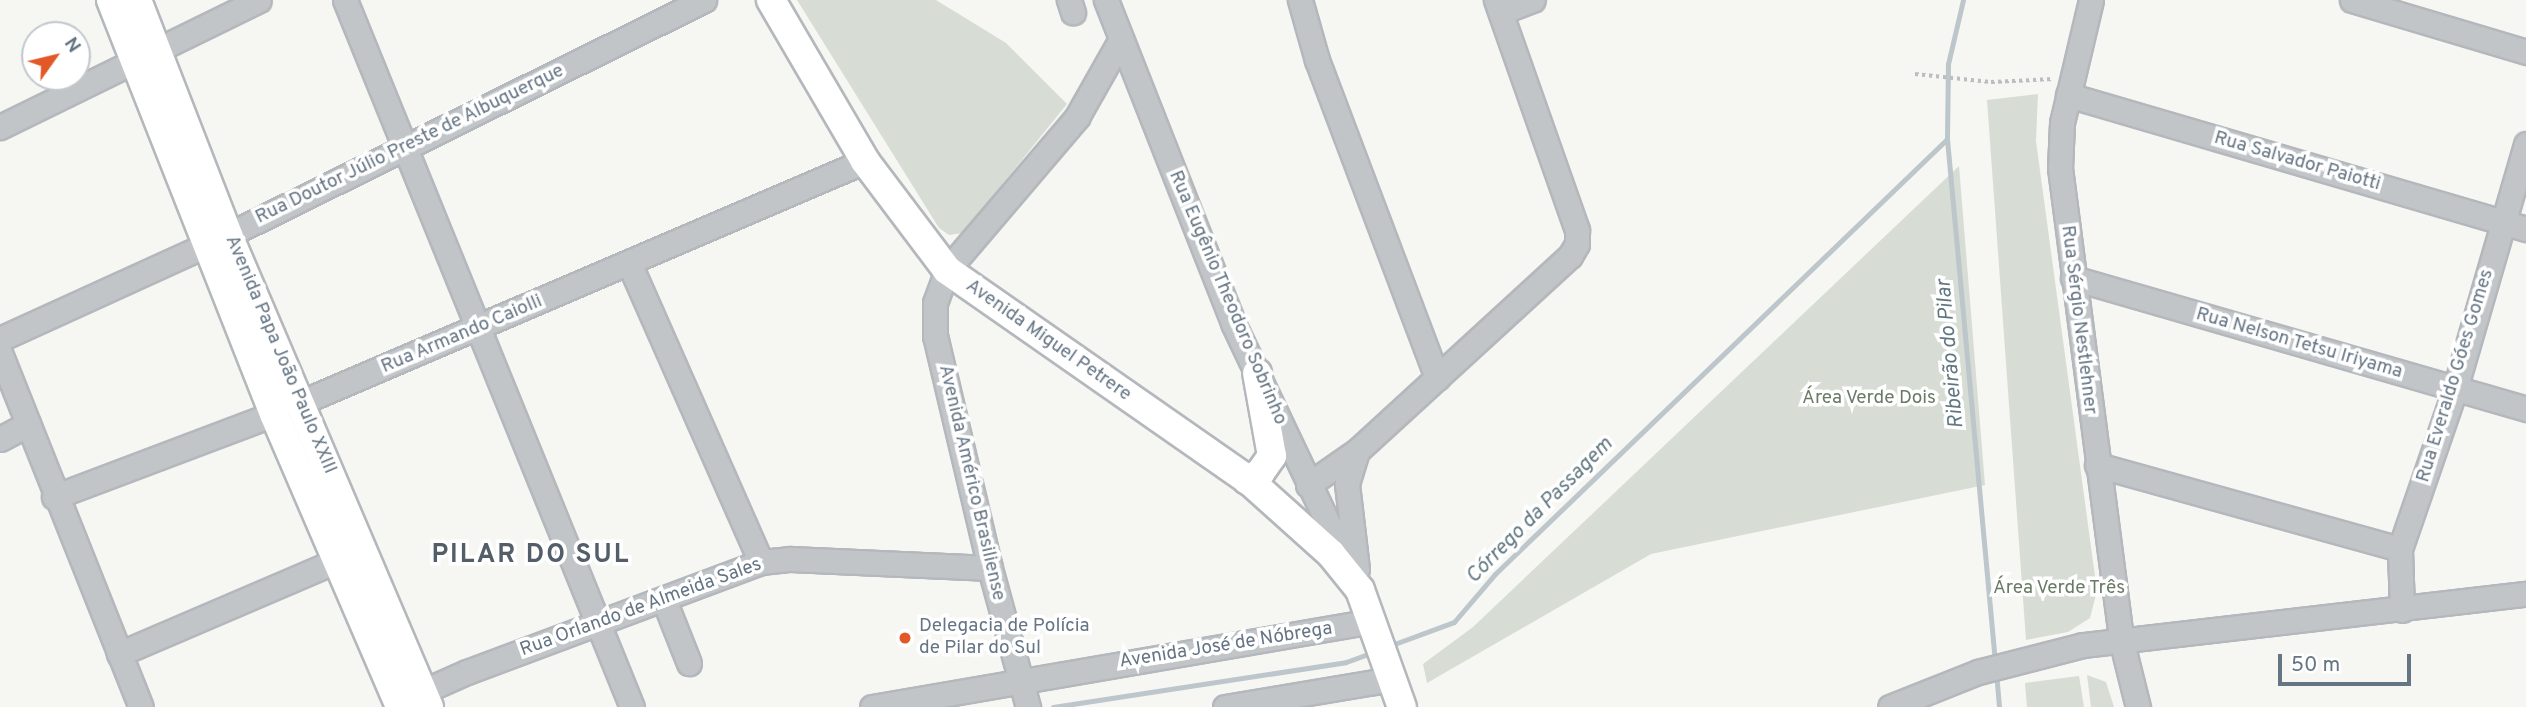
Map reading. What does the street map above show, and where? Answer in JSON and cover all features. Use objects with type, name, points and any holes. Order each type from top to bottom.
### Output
[{"type":"main road","name":"Avenida Papa João Paulo XXIII","points":[[111,0],[145,53],[217,239],[274,414],[336,561],[408,703]]},
{"type":"main road","name":"Avenida Papa João Paulo XXIII","points":[[137,0],[145,53]]},
{"type":"main road","name":"Avenida Miguel Petrere","points":[[771,0],[865,161],[947,270],[1247,480],[1305,527],[1360,590],[1402,707]]},
{"type":"main road","name":"Avenida Papa João Paulo XXIII","points":[[217,239],[301,402],[408,703]]},
{"type":"main road","points":[[1247,480],[1260,473],[1272,456],[1257,373]]},
{"type":"street","points":[[0,127],[145,53],[259,0]]},
{"type":"street","points":[[345,0],[401,149],[632,707]]},
{"type":"street","name":"Rua Doutor Júlio Preste de Albuquerque","points":[[0,339],[217,239],[704,0]]},
{"type":"street","name":"Rua Eugênio Theodoro Sobrinho","points":[[1106,0],[1120,41],[1257,373],[1360,590]]},
{"type":"street","points":[[1300,0],[1317,60],[1437,378]]},
{"type":"street","points":[[1308,485],[1357,451],[1570,256],[1577,230],[1499,6],[1534,0]]},
{"type":"street","name":"Rua Sérgio Nestlehner","points":[[2091,0],[2070,87],[2059,159],[2122,642],[2137,707]]},
{"type":"street","points":[[2352,0],[2526,52]]},
{"type":"street","points":[[947,270],[1077,117],[1120,41]]},
{"type":"street","name":"Rua Salvador Paiotti","points":[[2070,87],[2526,229]]},
{"type":"street","name":"Rua Everaldo Góes Gomes","points":[[2402,610],[2400,549],[2455,389],[2526,144]]},
{"type":"street","name":"Rua Armando Caiolli","points":[[54,497],[274,414],[865,161]]},
{"type":"street","points":[[629,263],[761,562]]},
{"type":"street","name":"Avenida Américo Brasiliense","points":[[947,270],[933,321],[990,568],[1024,695]]},
{"type":"street","name":"Rua Nelson Tetsu Iriyama","points":[[2073,278],[2526,409]]},
{"type":"street","points":[[0,352],[54,497],[141,707]]},
{"type":"street","points":[[0,439],[28,424]]},
{"type":"street","points":[[1357,451],[1347,484],[1360,590]]},
{"type":"street","points":[[2097,465],[2400,549]]},
{"type":"street","name":"Rua Orlando de Almeida Sales","points":[[408,703],[761,562],[791,559],[990,568]]},
{"type":"street","points":[[119,654],[336,561]]},
{"type":"street","points":[[1890,707],[2021,658],[2122,642],[2526,594]]},
{"type":"street","points":[[664,600],[689,663]]},
{"type":"street","name":"Avenida José de Nóbrega","points":[[872,707],[1024,695],[1190,649],[1374,627]]},
{"type":"street","points":[[1225,707],[1390,672]]},
{"type":"path","points":[[1915,74],[2070,87]]},
{"type":"green space","points":[[797,0],[936,0],[1006,43],[1067,104],[963,233],[949,235],[939,228]]},
{"type":"green space","name":"Área Verde Três","points":[[2038,94],[2036,141],[2097,591],[2090,618],[2068,632],[2026,640],[1987,100]]},
{"type":"green space","name":"Área Verde Dois","points":[[1959,166],[1985,485],[1651,554],[1427,683],[1423,664],[1473,627]]},
{"type":"green space","points":[[2087,675],[2106,682],[2114,707],[2091,707]]},
{"type":"green space","points":[[2079,676],[2084,707],[2027,707],[2025,683]]},
{"type":"waterway","name":"Ribeirão do Pilar","points":[[1963,0],[1948,64],[1947,139],[1995,662]]},
{"type":"waterway","name":"Córrego da Passagem","points":[[1389,646],[1454,622],[1495,574],[1947,139]]},
{"type":"waterway","name":"Córrego da Passagem","points":[[1053,707],[1346,662],[1373,652]]},
{"type":"waterway","name":"Ribeirão do Pilar","points":[[1996,672],[1999,707]]},
{"type":"place","name":"Delegacia de Polícia de Pilar do Sul","points":[[905,638]]},
{"type":"district","name":"PILAR DO SUL","points":[[531,556]]}]
